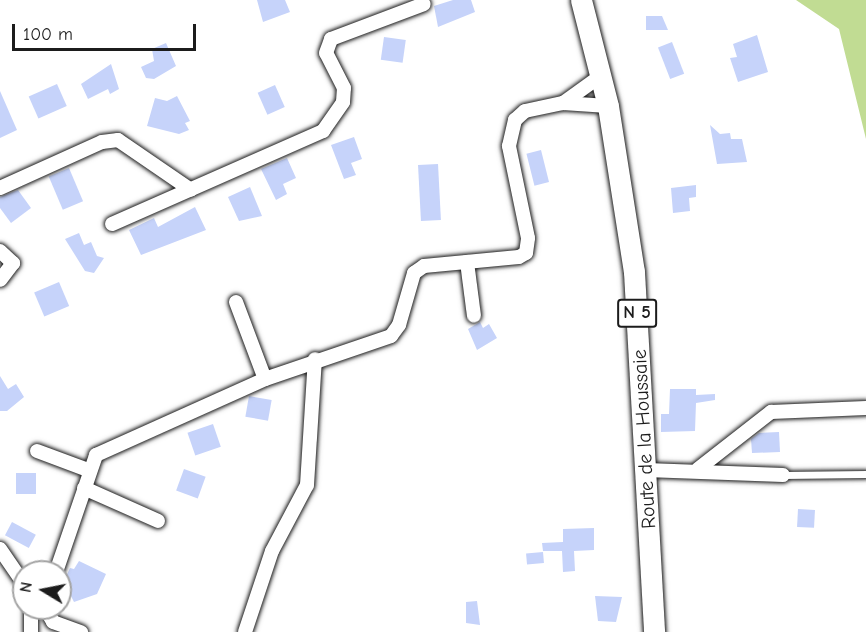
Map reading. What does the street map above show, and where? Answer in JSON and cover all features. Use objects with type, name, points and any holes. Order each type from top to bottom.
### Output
[{"type":"main road","name":"Route de la Houssaie","points":[[581,0],[602,75],[634,272],[654,632]]},
{"type":"street","points":[[112,224],[323,131],[343,102],[344,88],[326,53],[332,39],[424,4]]},
{"type":"street","points":[[563,103],[602,75]]},
{"type":"street","points":[[60,560],[84,488],[87,470],[102,450],[315,359],[391,336],[399,325],[418,269],[519,257],[526,252],[528,238],[510,137],[515,120],[525,111],[563,103],[608,106]]},
{"type":"street","points":[[0,188],[102,142],[118,140],[191,190]]},
{"type":"street","points":[[0,250],[13,263],[0,280]]},
{"type":"street","points":[[467,262],[474,316]]},
{"type":"street","points":[[236,302],[265,379]]},
{"type":"street","points":[[244,632],[272,551],[307,485],[315,359]]},
{"type":"street","points":[[698,469],[771,412],[866,408]]},
{"type":"street","points":[[38,451],[87,470]]},
{"type":"street","points":[[646,470],[698,469],[783,476]]},
{"type":"street","points":[[84,488],[158,521]]},
{"type":"street","points":[[0,549],[12,566]]},
{"type":"street","points":[[52,620],[81,632]]},
{"type":"lane","points":[[783,476],[866,474]]},
{"type":"green space","points":[[796,0],[866,0],[866,139],[839,29]]},
{"type":"building","points":[[257,0],[285,0],[290,12],[263,22]]},
{"type":"building","points":[[453,0],[471,0],[475,12],[438,27],[434,6]]},
{"type":"building","points":[[646,16],[662,16],[668,30],[646,30]]},
{"type":"building","points":[[757,35],[768,72],[738,82],[730,58],[737,57],[733,44]]},
{"type":"building","points":[[384,37],[406,40],[403,63],[381,60]]},
{"type":"building","points":[[672,42],[684,74],[670,79],[658,47]]},
{"type":"building","points":[[166,43],[176,66],[154,79],[146,78],[141,67],[154,61],[152,49]]},
{"type":"building","points":[[111,64],[119,89],[110,94],[108,89],[88,99],[81,84]]},
{"type":"building","points":[[57,84],[67,106],[38,119],[29,97]]},
{"type":"building","points":[[275,85],[285,107],[267,115],[258,93]]},
{"type":"building","points":[[0,91],[17,130],[0,138]]},
{"type":"building","points":[[177,96],[190,121],[185,123],[189,130],[179,134],[147,126],[155,98],[167,101]]},
{"type":"building","points":[[710,125],[720,134],[730,133],[731,139],[742,139],[747,162],[717,164]]},
{"type":"building","points":[[354,137],[362,159],[351,163],[356,175],[344,179],[331,145]]},
{"type":"building","points":[[541,150],[549,182],[534,186],[526,154]]},
{"type":"building","points":[[287,158],[296,178],[283,184],[287,194],[276,200],[261,169]]},
{"type":"building","points":[[438,164],[441,220],[421,221],[418,165]]},
{"type":"building","points":[[69,168],[83,201],[63,210],[49,177]]},
{"type":"building","points":[[696,185],[696,197],[689,198],[690,211],[673,213],[671,188]]},
{"type":"building","points":[[250,187],[262,216],[239,221],[228,197]]},
{"type":"building","points":[[18,190],[31,208],[11,223],[0,208],[0,197]]},
{"type":"building","points":[[195,207],[206,230],[141,255],[129,230],[154,218],[158,227]]},
{"type":"building","points":[[79,233],[84,245],[91,242],[97,256],[104,258],[94,273],[85,271],[65,239]]},
{"type":"building","points":[[59,282],[69,306],[44,316],[34,293]]},
{"type":"building","points":[[480,322],[483,328],[489,324],[497,338],[477,350],[468,329]]},
{"type":"building","points":[[0,376],[8,389],[16,384],[24,397],[7,411],[0,411]]},
{"type":"building","points":[[670,389],[696,389],[696,395],[715,394],[715,400],[696,403],[695,431],[661,432],[661,414],[669,414]]},
{"type":"building","points":[[249,396],[272,400],[268,421],[245,417]]},
{"type":"building","points":[[213,424],[221,447],[195,455],[187,433]]},
{"type":"building","points":[[779,432],[780,452],[752,453],[751,439],[759,433]]},
{"type":"building","points":[[184,469],[206,477],[198,498],[176,491]]},
{"type":"building","points":[[16,473],[36,473],[36,494],[16,494]]},
{"type":"building","points":[[798,509],[815,510],[814,528],[797,527]]},
{"type":"building","points":[[12,522],[36,535],[29,548],[5,535]]},
{"type":"building","points":[[594,528],[594,550],[574,551],[575,571],[563,572],[562,551],[543,551],[542,543],[563,542],[563,529]]},
{"type":"building","points":[[543,552],[544,563],[527,564],[526,553]]},
{"type":"building","points":[[79,561],[106,574],[97,594],[74,602],[72,568],[74,569]]},
{"type":"building","points":[[595,596],[622,597],[616,622],[598,621]]},
{"type":"building","points":[[477,601],[480,625],[466,623],[466,602]]}]
